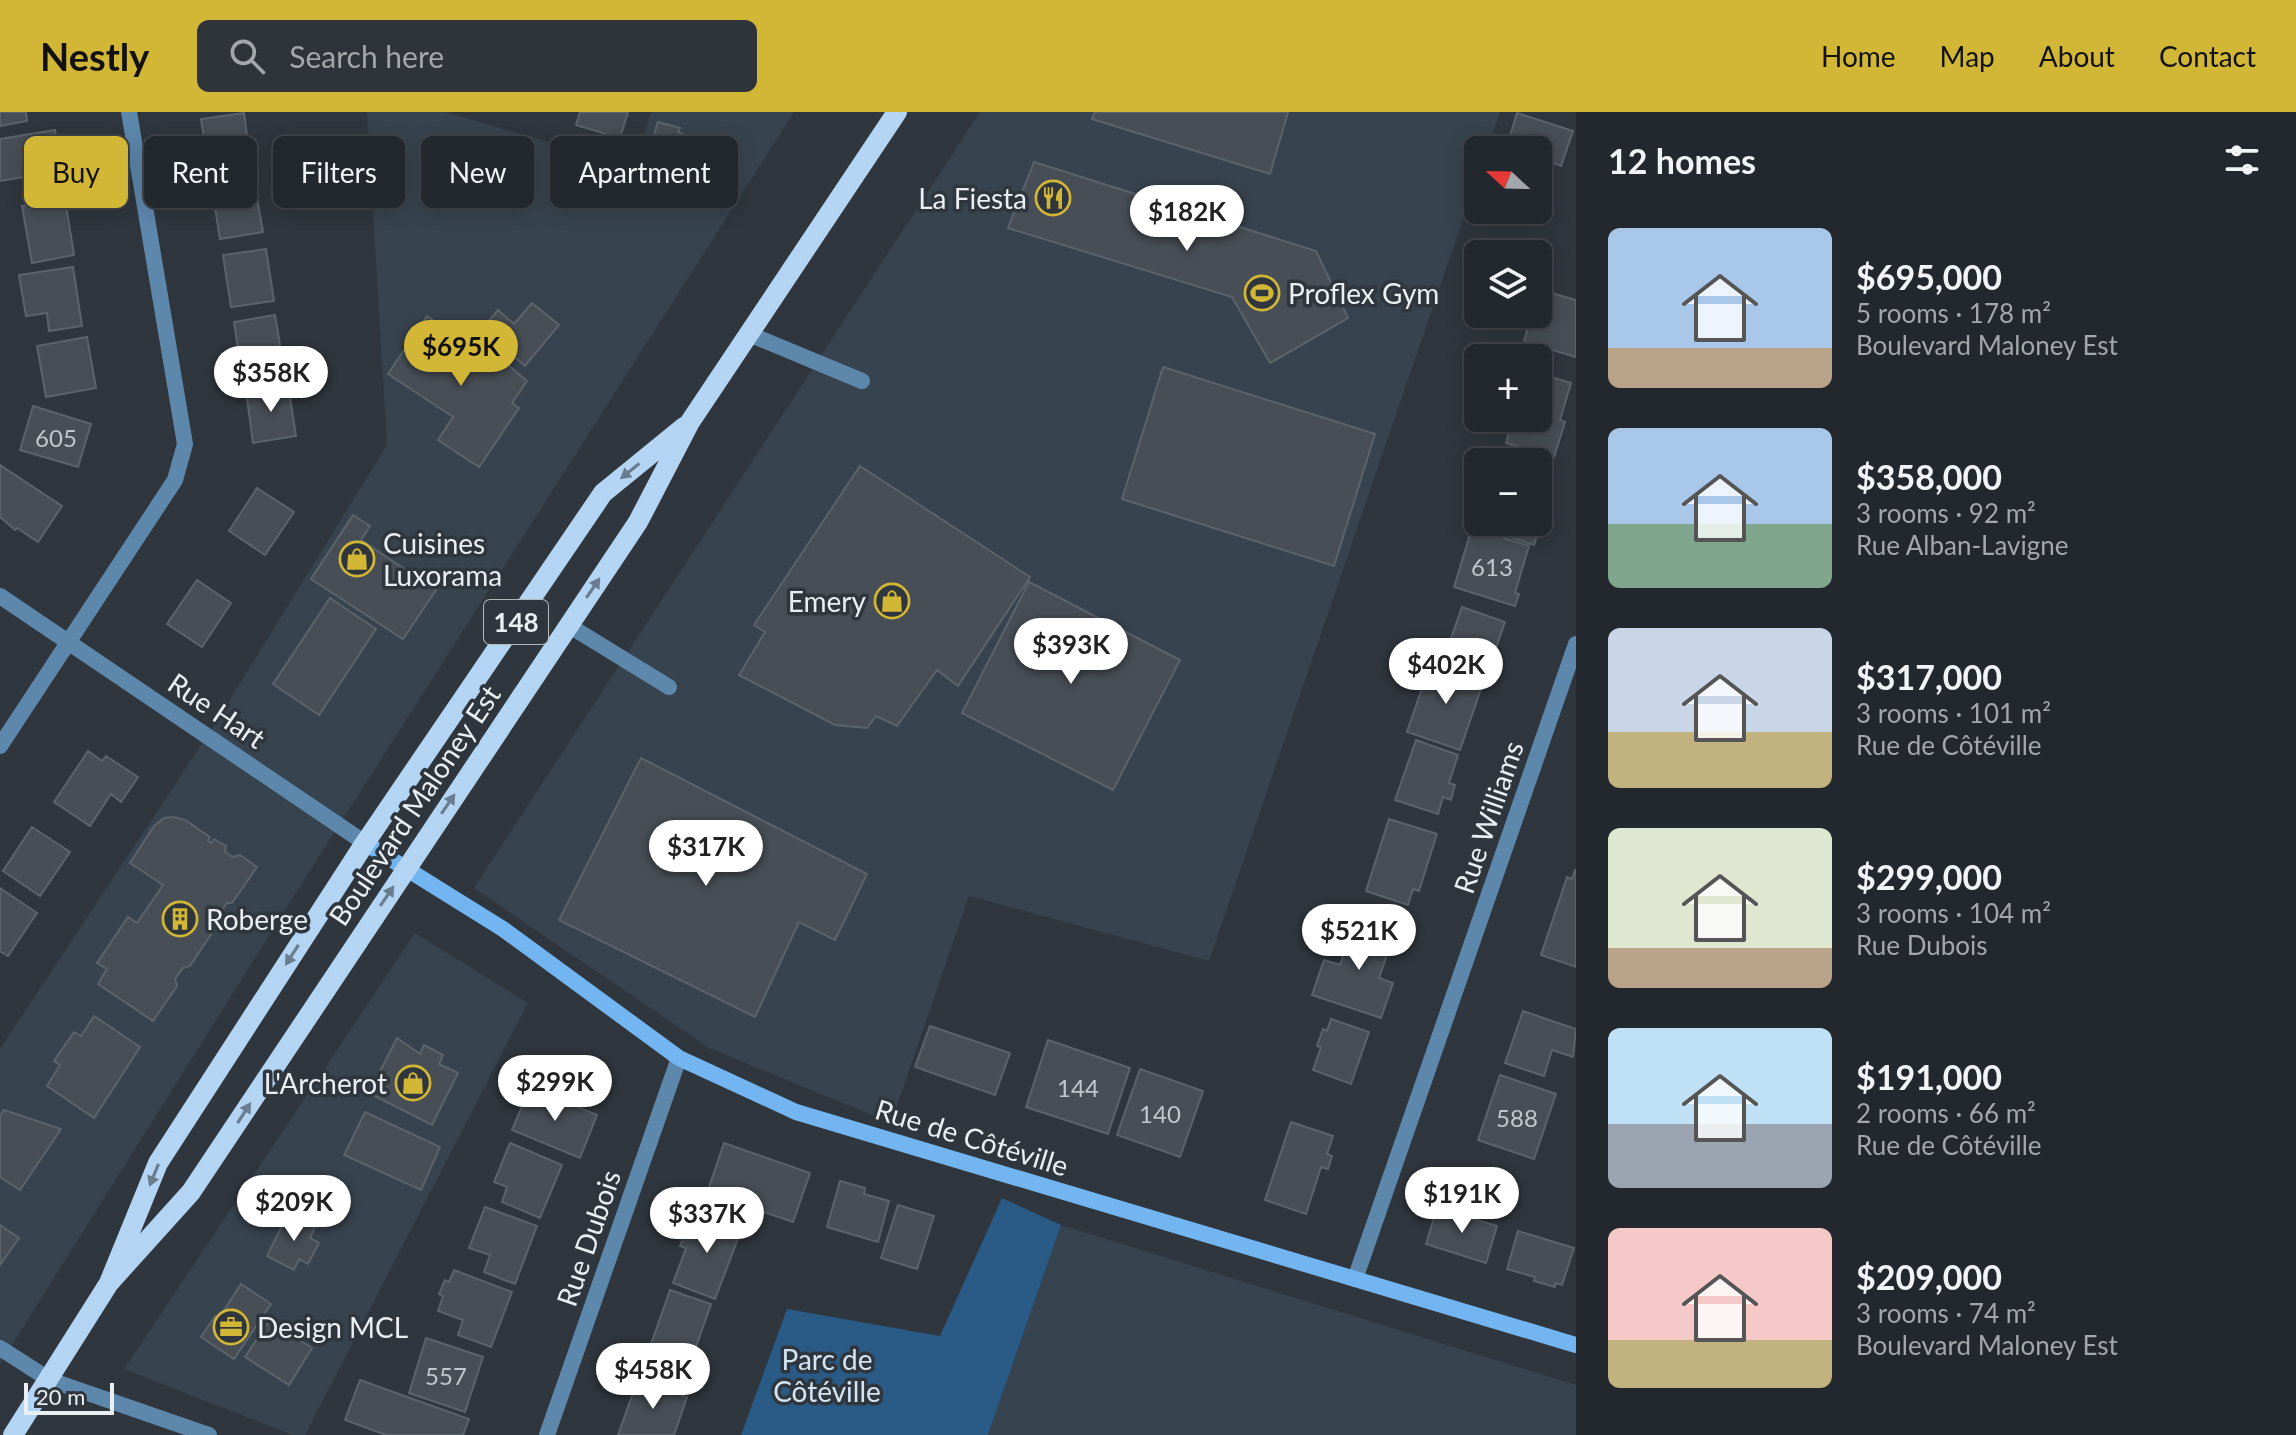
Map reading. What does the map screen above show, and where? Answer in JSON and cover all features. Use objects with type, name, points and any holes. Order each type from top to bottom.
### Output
[{"type":"main road","name":"Boulevard Maloney Est","points":[[109,1283],[191,1192],[638,522],[690,422],[897,112]]},
{"type":"main road","name":"Boulevard Maloney Est","points":[[13,1435],[109,1283],[158,1163],[365,843],[603,493],[690,422]]},
{"type":"street","points":[[0,746],[175,480],[185,444],[129,112]]},
{"type":"street","points":[[749,334],[862,381]]},
{"type":"street","name":"Rue Hart","points":[[0,596],[405,869]]},
{"type":"street","points":[[568,625],[669,687]]},
{"type":"street","name":"Rue Williams","points":[[1355,1279],[1576,644]]},
{"type":"street","name":"Rue de Côtéville","points":[[405,869],[503,929],[679,1058],[796,1112],[1576,1345]]},
{"type":"street","name":"Rue Dubois","points":[[547,1435],[679,1058]]},
{"type":"street","points":[[0,1348],[50,1380],[209,1435]]},
{"type":"shaded area","points":[[367,112],[445,112],[527,136],[421,136],[421,208],[534,208],[534,138],[550,143],[550,208],[733,208],[0,1364],[0,1049],[213,727],[387,445],[373,208],[405,208],[405,136],[368,136]]},
{"type":"shaded area","points":[[651,112],[794,112],[738,200],[738,136],[644,136]]},
{"type":"shaded area","points":[[980,112],[1500,112],[1492,136],[1464,136],[1464,216],[1209,961],[969,896],[891,1123],[709,1048],[474,888]]},
{"type":"shaded area","points":[[415,933],[528,1003],[305,1435],[292,1435],[124,1369]]},
{"type":"shaded area","points":[[1061,1225],[1576,1385],[1576,1435],[988,1435]]},
{"type":"green space","name":"Parc de Côtéville","points":[[1002,1198],[1061,1225],[988,1435],[741,1435],[787,1309],[940,1336]]},
{"type":"building","points":[[0,112],[26,112],[27,121],[0,126]]},
{"type":"building","points":[[580,112],[628,112],[621,136],[576,125]]},
{"type":"building","points":[[1095,112],[1288,112],[1270,174],[1092,119]]},
{"type":"building","points":[[244,113],[247,136],[204,136],[201,119]]},
{"type":"building","points":[[1517,113],[1573,131],[1561,166],[1552,163],[1552,136],[1510,136]]},
{"type":"building","points":[[658,122],[680,128],[678,132],[683,134],[682,136],[654,136]]},
{"type":"building","points":[[55,130],[56,136],[24,136],[24,177],[0,181],[0,139]]},
{"type":"building","points":[[1034,162],[1316,251],[1348,318],[1270,363],[1232,297],[1008,228]]},
{"type":"building","points":[[257,198],[263,232],[220,239],[215,208],[257,208]]},
{"type":"building","points":[[22,206],[66,208],[74,255],[32,263]]},
{"type":"building","points":[[266,249],[274,301],[231,307],[223,255]]},
{"type":"building","points":[[73,267],[82,326],[49,331],[47,313],[26,316],[19,275]]},
{"type":"building","points":[[1552,293],[1576,300],[1576,357],[1552,350],[1552,344],[1524,342],[1528,328],[1552,328]]},
{"type":"building","points":[[532,303],[559,325],[525,366],[482,329],[498,310],[514,324]]},
{"type":"building","points":[[275,315],[284,369],[242,375],[234,322]]},
{"type":"building","points":[[427,316],[492,359],[495,354],[527,381],[512,403],[519,408],[479,467],[438,440],[453,417],[388,374]]},
{"type":"building","points":[[87,337],[96,388],[46,397],[37,346]]},
{"type":"building","points":[[1163,367],[1375,434],[1334,566],[1122,499]]},
{"type":"building","points":[[1552,377],[1571,383],[1560,420],[1565,422],[1554,457],[1552,448],[1523,448],[1506,443],[1509,432],[1552,432]]},
{"type":"building","points":[[288,384],[296,436],[253,443],[246,391]]},
{"type":"building","points":[[33,406],[91,424],[78,467],[20,450]]},
{"type":"building","points":[[0,465],[62,506],[38,542],[17,528],[15,530],[0,517]]},
{"type":"building","name":"Emery","points":[[860,466],[1030,577],[958,686],[937,670],[897,726],[876,716],[867,728],[835,725],[739,675],[765,632],[754,625]]},
{"type":"building","points":[[257,488],[294,512],[265,555],[229,531]]},
{"type":"building","name":"Cuisines Luxorama","points":[[353,515],[370,526],[361,540],[436,590],[403,639],[311,579]]},
{"type":"building","points":[[1470,536],[1497,536],[1529,546],[1515,593],[1519,594],[1515,606],[1454,587]]},
{"type":"building","points":[[1507,536],[1537,536],[1534,545]]},
{"type":"building","points":[[197,580],[231,603],[202,647],[167,624]]},
{"type":"building","points":[[1029,582],[1180,660],[1113,790],[962,713]]},
{"type":"building","points":[[330,598],[376,629],[319,715],[273,684]]},
{"type":"building","points":[[1462,607],[1505,622],[1487,673],[1444,658]]},
{"type":"building","points":[[1431,662],[1484,680],[1460,750],[1407,732]]},
{"type":"building","points":[[1416,740],[1458,755],[1449,783],[1455,785],[1451,800],[1443,797],[1438,814],[1395,800]]},
{"type":"building","points":[[88,751],[102,761],[106,756],[138,777],[121,802],[111,794],[90,826],[54,802]]},
{"type":"building","points":[[641,758],[867,874],[835,940],[799,922],[755,1017],[559,920]]},
{"type":"building","name":"Roberge","points":[[164,818],[185,820],[210,837],[208,841],[211,843],[214,839],[226,846],[225,852],[233,857],[240,855],[257,867],[232,903],[227,903],[219,914],[220,921],[190,966],[183,968],[175,979],[177,986],[153,1021],[98,984],[107,969],[97,963],[128,917],[137,923],[163,885],[130,863],[154,826]]},
{"type":"building","points":[[1389,819],[1437,834],[1419,891],[1413,889],[1408,905],[1366,891]]},
{"type":"building","points":[[32,827],[70,852],[40,896],[3,871]]},
{"type":"building","points":[[1575,870],[1576,967],[1541,955],[1567,877],[1572,879]]},
{"type":"building","points":[[0,888],[37,913],[8,956],[0,951]]},
{"type":"building","points":[[1355,919],[1395,932],[1379,978],[1393,983],[1381,1018],[1312,995],[1324,960],[1340,965]]},
{"type":"building","points":[[1523,1011],[1576,1029],[1573,1057],[1552,1050],[1544,1076],[1505,1063]]},
{"type":"building","points":[[94,1016],[140,1047],[94,1118],[47,1086],[60,1065],[54,1061],[74,1032],[81,1036]]},
{"type":"building","points":[[1331,1019],[1369,1032],[1351,1084],[1313,1070],[1323,1029],[1327,1031]]},
{"type":"building","points":[[930,1026],[1010,1053],[995,1095],[915,1067]]},
{"type":"building","name":"L'Archerot","points":[[397,1038],[420,1054],[424,1045],[443,1055],[439,1064],[458,1073],[432,1125],[369,1093]]},
{"type":"building","points":[[1048,1040],[1130,1068],[1108,1134],[1026,1107]]},
{"type":"building","points":[[1140,1069],[1203,1091],[1180,1157],[1117,1135]]},
{"type":"building","points":[[1500,1075],[1556,1094],[1534,1159],[1478,1140]]},
{"type":"building","points":[[530,1087],[597,1115],[580,1158],[512,1130]]},
{"type":"building","points":[[4,1110],[61,1129],[20,1190],[0,1177],[0,1116]]},
{"type":"building","points":[[365,1112],[440,1147],[421,1190],[344,1155]]},
{"type":"building","points":[[1291,1122],[1333,1136],[1327,1154],[1332,1156],[1328,1169],[1321,1167],[1306,1214],[1265,1200]]},
{"type":"building","points":[[510,1143],[562,1165],[540,1218],[502,1202],[507,1187],[494,1182]]},
{"type":"building","points":[[724,1143],[810,1173],[793,1222],[743,1205],[740,1215],[704,1202]]},
{"type":"building","points":[[840,1181],[865,1188],[864,1194],[889,1201],[878,1242],[827,1227]]},
{"type":"building","points":[[898,1205],[934,1216],[917,1269],[881,1258]]},
{"type":"building","points":[[485,1207],[537,1226],[515,1284],[484,1272],[490,1255],[469,1248]]},
{"type":"building","points":[[1437,1208],[1497,1226],[1486,1263],[1426,1244]]},
{"type":"building","points":[[700,1213],[742,1228],[715,1299],[673,1283],[686,1248],[680,1246],[685,1233],[692,1236]]},
{"type":"building","points":[[288,1214],[315,1227],[310,1238],[319,1243],[308,1264],[299,1259],[294,1270],[267,1256]]},
{"type":"building","points":[[0,1225],[19,1238],[0,1265]]},
{"type":"building","points":[[1518,1231],[1574,1248],[1562,1285],[1556,1283],[1555,1287],[1534,1281],[1535,1277],[1507,1269]]},
{"type":"building","points":[[454,1270],[512,1292],[491,1347],[458,1335],[463,1320],[438,1311],[443,1296],[439,1294]]},
{"type":"building","name":"Design MCL","points":[[241,1284],[271,1304],[234,1359],[201,1337],[215,1316],[219,1318]]},
{"type":"building","points":[[670,1290],[711,1304],[683,1384],[642,1370]]},
{"type":"building","points":[[269,1321],[312,1348],[289,1385],[245,1357]]},
{"type":"building","points":[[426,1338],[483,1357],[465,1412],[409,1393]]},
{"type":"building","points":[[638,1379],[687,1397],[674,1435],[618,1435]]},
{"type":"building","points":[[360,1380],[469,1419],[463,1435],[386,1435],[345,1420]]},
{"type":"place","name":"La Fiesta","points":[[1053,198]]},
{"type":"place","name":"Proflex Gym","points":[[1262,293]]},
{"type":"place","name":"Cuisines Luxorama","points":[[357,559]]},
{"type":"place","name":"Emery","points":[[892,601]]},
{"type":"place","name":"Roberge","points":[[180,919]]},
{"type":"place","name":"L'Archerot","points":[[413,1083]]},
{"type":"place","name":"Design MCL","points":[[231,1327]]}]
